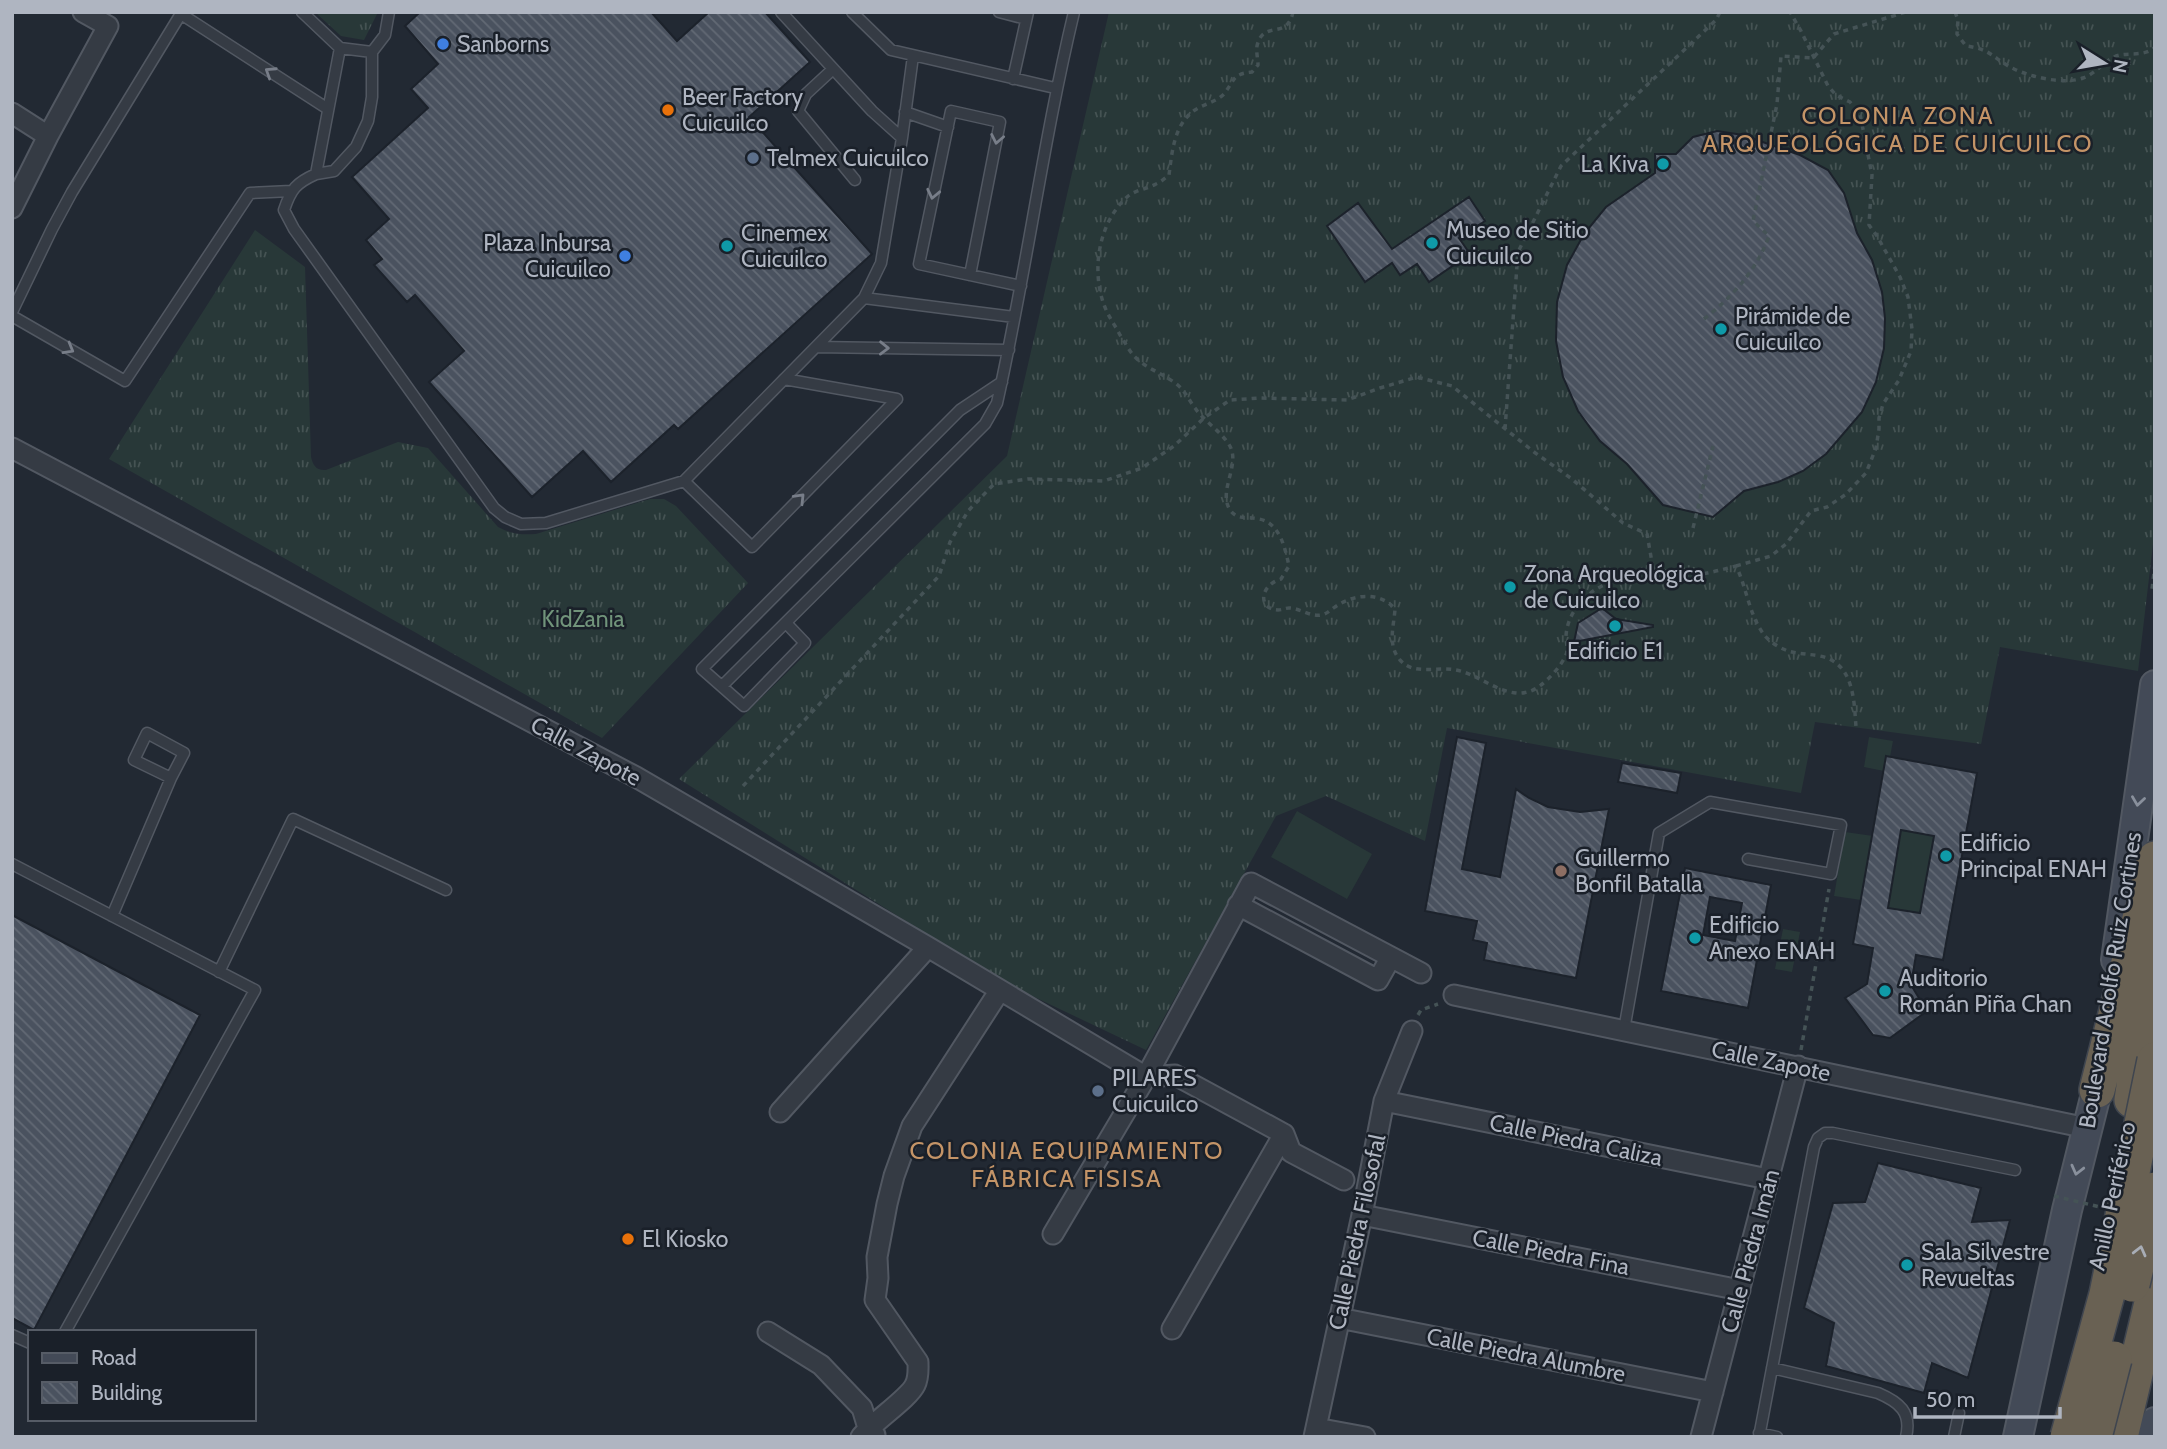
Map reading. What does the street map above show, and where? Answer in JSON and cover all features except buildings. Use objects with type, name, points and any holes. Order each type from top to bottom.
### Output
[{"type":"highway","points":[[2097,1090],[2155,859]]},
{"type":"highway","name":"Anillo Periférico","points":[[2054,1437],[2123,1160],[2155,951]]},
{"type":"highway","points":[[2068,1437],[2107,1294],[2155,1059]]},
{"type":"highway","points":[[2094,1437],[2155,1190]]},
{"type":"highway","points":[[2120,1437],[2155,1290]]},
{"type":"highway","points":[[2142,1437],[2155,1330]]},
{"type":"main road","name":"Boulevard Adolfo Ruiz Cortines","points":[[2018,1437],[2067,1210],[2097,1090],[2155,685]]},
{"type":"main road","points":[[2151,1437],[2155,1422]]},
{"type":"street","points":[[12,208],[108,26],[83,12]]},
{"type":"street","points":[[12,113],[48,136]]},
{"type":"street","name":"Calle Zapote","points":[[12,448],[636,777],[1146,1077]]},
{"type":"street","points":[[1053,1234],[1146,1077],[1238,905],[1378,980],[1391,957],[1421,972]]},
{"type":"street","points":[[780,1112],[928,947]]},
{"type":"street","points":[[868,1434],[915,1387],[919,1374],[918,1362],[875,1300],[877,1257],[894,1176],[912,1126],[1000,990]]},
{"type":"street","name":"Calle Zapote","points":[[1454,995],[2087,1128]]},
{"type":"street","name":"Calle Piedra Filosofal","points":[[1315,1432],[1384,1101],[1412,1031]]},
{"type":"street","name":"Calle Piedra Imán","points":[[1701,1437],[1798,1066]]},
{"type":"street","points":[[1146,1077],[1175,1075],[1284,1134],[1291,1152],[1345,1180]]},
{"type":"street","name":"Calle Piedra Caliza","points":[[1384,1101],[1768,1179]]},
{"type":"street","points":[[1172,1329],[1284,1134]]},
{"type":"street","name":"Calle Piedra Fina","points":[[1362,1215],[1740,1290]]},
{"type":"street","name":"Calle Piedra Alumbre","points":[[1339,1318],[1713,1392]]},
{"type":"street","points":[[768,1332],[821,1365],[862,1408],[868,1434]]},
{"type":"street","points":[[1315,1432],[1365,1437]]},
{"type":"lane","points":[[302,12],[340,48],[372,52]]},
{"type":"lane","points":[[389,12],[385,35],[372,52],[372,97],[368,121],[356,147],[334,171],[316,174],[290,191],[284,210],[294,229],[494,508],[505,517],[521,524],[546,523],[684,481],[864,298],[880,263],[913,56]]},
{"type":"lane","points":[[781,12],[872,111],[902,138]]},
{"type":"lane","points":[[999,12],[1027,16],[1013,79]]},
{"type":"lane","points":[[722,686],[985,424],[997,404],[1038,198],[1055,88],[1074,12]]},
{"type":"lane","points":[[290,191],[250,193],[125,381],[12,314],[72,192],[181,13],[328,109]]},
{"type":"lane","points":[[855,14],[891,50],[1055,88]]},
{"type":"lane","points":[[316,174],[340,48]]},
{"type":"lane","points":[[833,69],[806,94],[798,111],[855,180]]},
{"type":"lane","points":[[970,275],[1000,122],[951,111],[919,264],[970,275],[1021,286]]},
{"type":"lane","points":[[905,112],[947,127]]},
{"type":"lane","points":[[864,298],[1014,317]]},
{"type":"lane","points":[[816,347],[1009,350]]},
{"type":"lane","points":[[684,481],[752,547],[897,399],[784,379]]},
{"type":"lane","points":[[786,623],[806,643],[744,706],[702,669],[960,410],[1002,382]]},
{"type":"lane","points":[[112,916],[184,753],[147,733],[134,760],[171,778]]},
{"type":"lane","points":[[1624,1030],[1659,833],[1710,802],[1840,825],[1831,874],[1748,859]]},
{"type":"lane","points":[[219,972],[293,820],[446,890]]},
{"type":"lane","points":[[12,864],[255,990],[66,1330]]},
{"type":"lane","points":[[1777,1437],[1759,1435],[1814,1147],[1818,1138],[1825,1133],[1833,1133],[2015,1170]]},
{"type":"lane","points":[[12,1335],[28,1342]]},
{"type":"lane","points":[[1772,1368],[1878,1393],[1893,1400],[1904,1409],[1908,1427],[1906,1437]]},
{"type":"lane","points":[[1954,1437],[1959,1413]]},
{"type":"path","points":[[1293,12],[1291,23],[1262,35],[1257,48],[1258,65],[1252,72],[1234,77],[1224,94],[1194,111],[1184,121],[1175,138],[1169,175],[1158,184],[1128,196],[1114,212],[1103,235],[1098,263],[1102,297],[1107,311],[1133,355],[1155,373],[1178,384],[1204,418],[1228,443],[1233,454],[1227,496],[1228,508],[1235,516],[1259,519],[1271,524],[1279,534],[1289,566],[1281,579],[1271,581],[1265,589],[1264,599],[1268,607],[1279,610],[1297,609],[1319,616],[1358,596],[1376,597],[1389,602],[1395,609],[1391,632],[1393,643],[1398,658],[1409,668],[1458,670],[1504,691],[1517,694],[1531,691],[1541,685],[1565,658],[1568,649],[1566,636],[1575,608],[1597,588],[1653,568],[1667,573],[1688,575],[1709,573],[1771,556],[1786,544],[1811,511],[1827,507],[1845,495],[1866,473],[1876,448],[1883,404],[1899,380],[1911,351],[1913,329],[1908,298],[1900,277],[1869,225],[1871,174],[1860,114],[1850,102],[1836,95],[1828,86],[1790,12]]},
{"type":"path","points":[[1505,429],[1518,252],[1561,166],[1716,20],[1720,12]]},
{"type":"path","points":[[1813,58],[1834,34],[1906,12]]},
{"type":"path","points":[[1955,12],[1958,20],[1957,34],[1966,46],[1989,51],[2015,70],[2040,77],[2079,80],[2094,74],[2116,56],[2151,51],[2155,47]]},
{"type":"path","points":[[1704,319],[1728,301],[1758,261],[1769,236],[1753,221],[1777,104],[1781,56],[1813,58]]},
{"type":"path","points":[[743,786],[939,576],[950,542],[968,511],[994,484],[1028,479],[1104,481],[1142,468],[1174,446],[1204,418],[1230,400],[1347,400],[1417,377],[1452,386],[1572,479],[1623,523],[1647,534],[1653,568]]},
{"type":"path","points":[[1693,528],[1713,446]]},
{"type":"path","points":[[2155,564],[2152,589],[2155,590]]},
{"type":"path","points":[[1736,566],[1754,615],[1765,636],[1778,647],[1836,662],[1848,676],[1854,698],[1856,727]]},
{"type":"path","points":[[1798,1066],[1828,894]]},
{"type":"green space","points":[[315,12],[378,12],[364,40],[341,36]]},
{"type":"green space","name":"Zona Arqueológica de Cuicuilco","points":[[1109,12],[2155,12],[2155,527],[2138,671],[2000,647],[1981,744],[1815,722],[1801,793],[1447,728],[1425,841],[1326,796],[1276,816],[1146,1050],[1005,983],[679,779],[1007,456]]},
{"type":"green space","name":"KidZania","points":[[255,230],[305,267],[311,457],[317,468],[326,470],[398,442],[428,448],[498,527],[521,534],[536,534],[650,499],[664,499],[676,506],[748,583],[602,738],[109,459]]},
{"type":"green space","points":[[1869,737],[1893,741],[1884,771],[1864,767]]},
{"type":"green space","points":[[1297,811],[1372,854],[1347,899],[1271,857]]},
{"type":"green space","points":[[1901,830],[1934,836],[1920,913],[1888,908]]},
{"type":"green space","points":[[1845,832],[1873,836],[1861,900],[1834,896]]},
{"type":"green space","points":[[1783,929],[1800,932],[1792,972],[1775,969]]},
{"type":"place","name":"Sanborns","points":[[443,44]]},
{"type":"place","name":"Beer Factory Cuicuilco","points":[[668,110]]},
{"type":"place","name":"Telmex Cuicuilco","points":[[753,158]]},
{"type":"place","name":"La Kiva","points":[[1663,164]]},
{"type":"place","name":"Museo de Sitio Cuicuilco","points":[[1432,243]]},
{"type":"place","name":"Cinemex Cuicuilco","points":[[727,246]]},
{"type":"place","name":"Plaza Inbursa Cuicuilco","points":[[625,256]]},
{"type":"place","name":"Pirámide de Cuicuilco","points":[[1721,329]]},
{"type":"place","name":"Zona Arqueológica de Cuicuilco","points":[[1510,587]]},
{"type":"place","name":"Edificio E1","points":[[1615,626]]},
{"type":"place","name":"Edificio Principal ENAH","points":[[1946,856]]},
{"type":"place","name":"Guillermo Bonfil Batalla","points":[[1561,871]]},
{"type":"place","name":"Edificio Anexo ENAH","points":[[1695,938]]},
{"type":"place","name":"Auditorio Román Piña Chan","points":[[1885,991]]},
{"type":"place","name":"PILARES Cuicuilco","points":[[1098,1091]]},
{"type":"place","name":"El Kiosko","points":[[628,1239]]},
{"type":"place","name":"Sala Silvestre Revueltas","points":[[1907,1265]]},
{"type":"district","name":"COLONIA ZONA ARQUEOLÓGICA DE CUICUILCO","points":[[1898,129]]},
{"type":"district","name":"COLONIA EQUIPAMIENTO FÁBRICA FISISA","points":[[1067,1164]]}]
